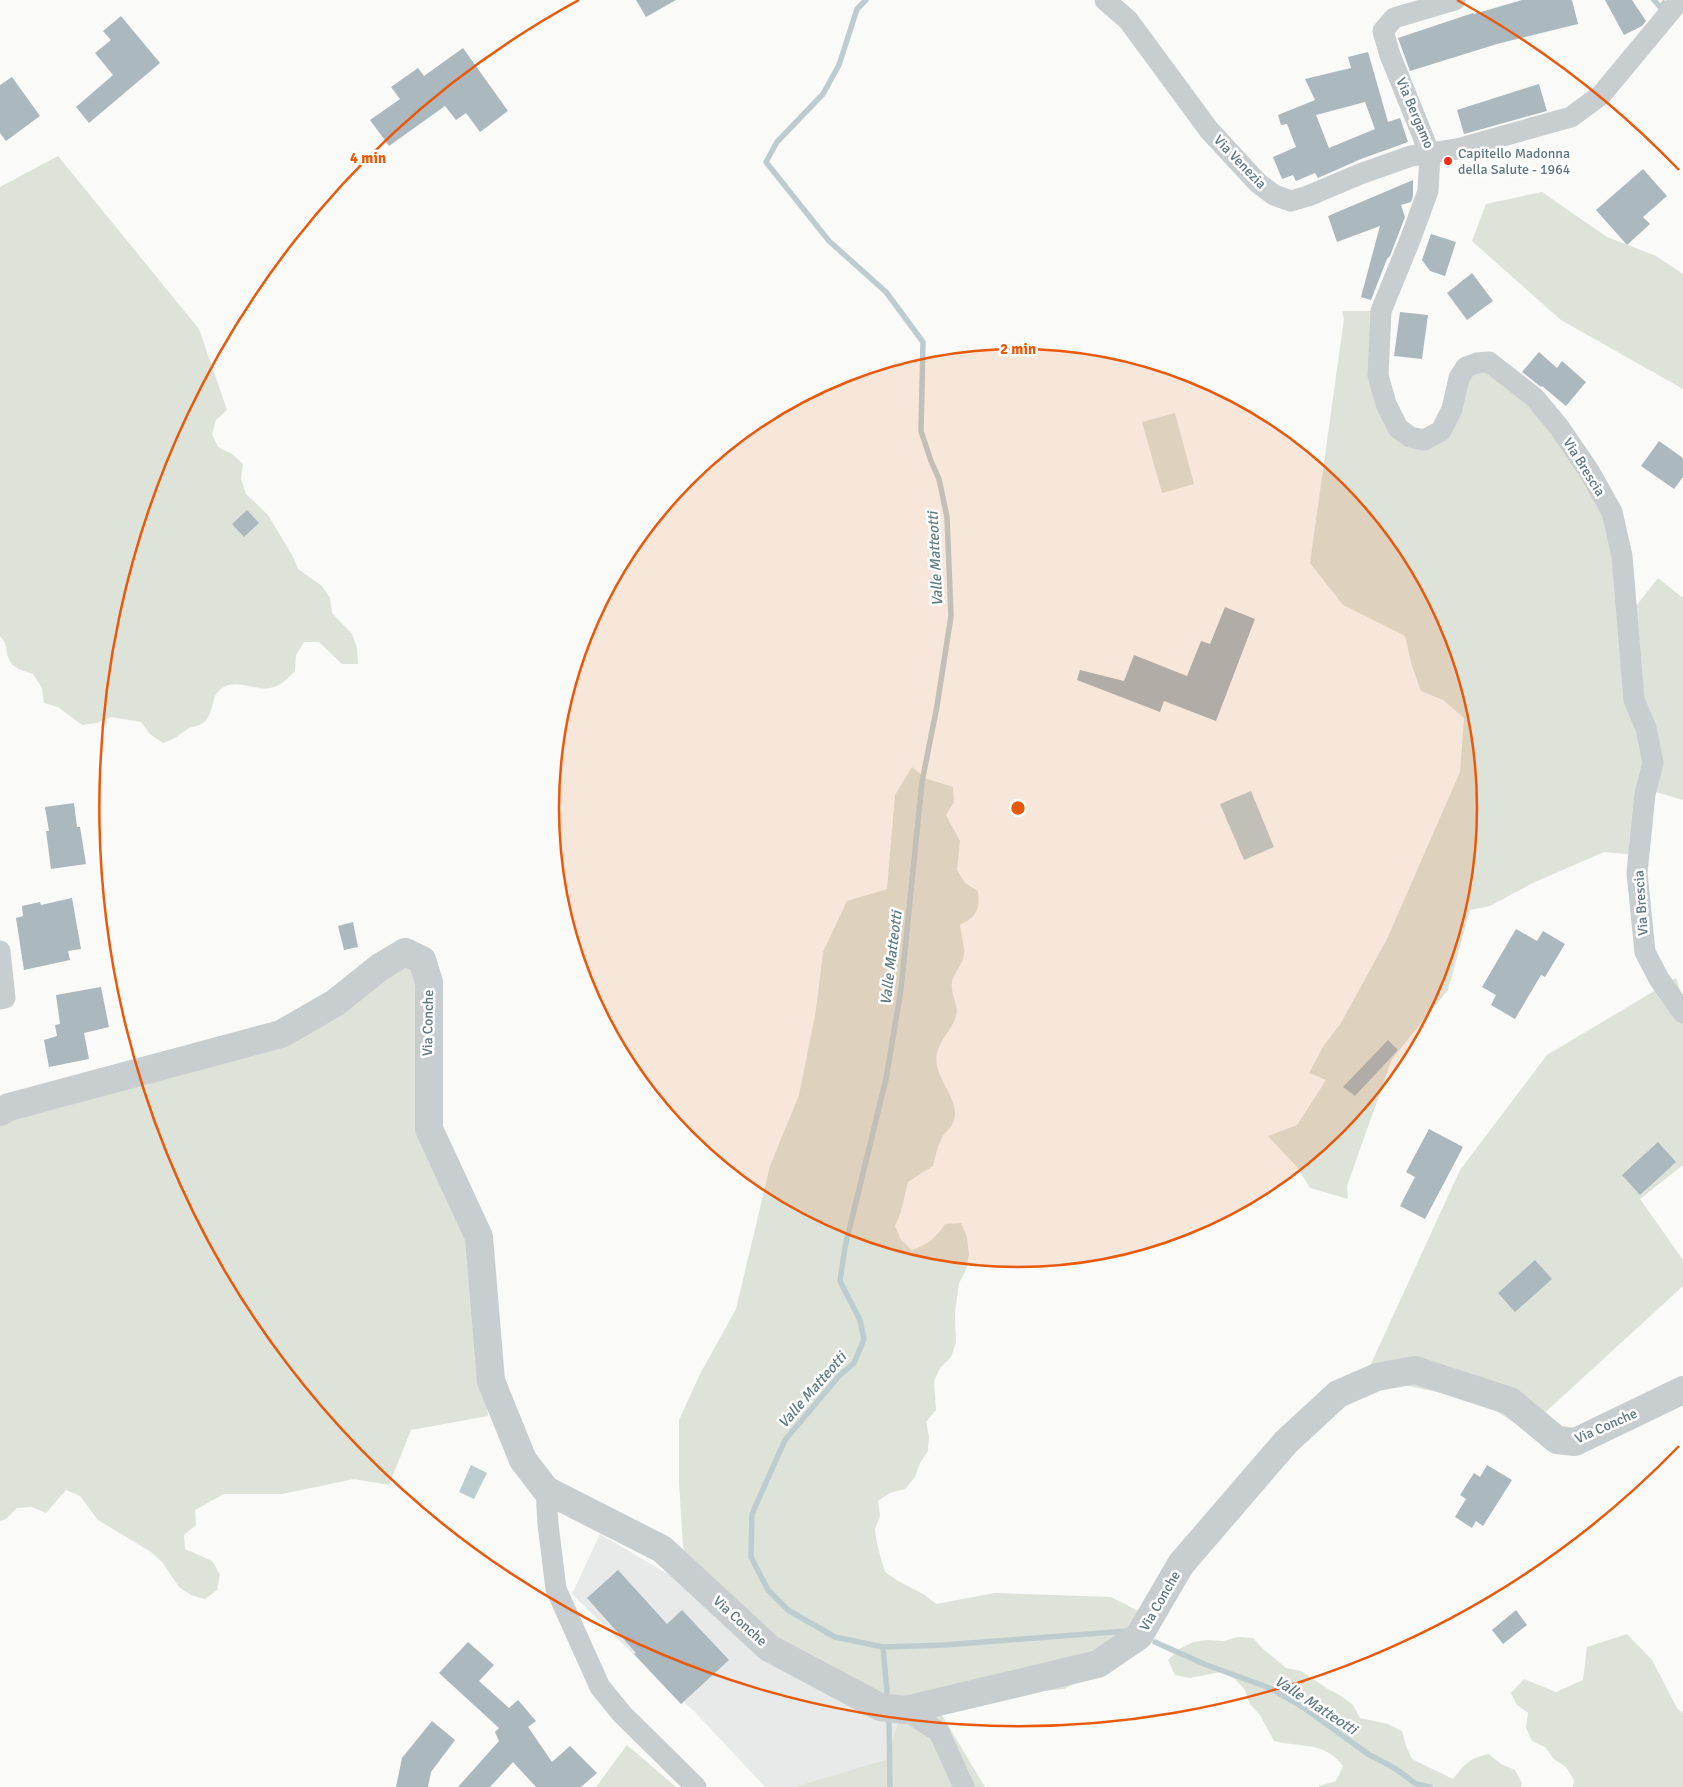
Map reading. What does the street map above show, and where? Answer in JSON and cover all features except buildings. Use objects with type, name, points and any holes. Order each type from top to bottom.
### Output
[{"type":"street","name":"Via Venezia","points":[[1105,0],[1128,20],[1209,130],[1258,184],[1274,195],[1291,201],[1411,156],[1430,154]]},
{"type":"street","name":"Via Bergamo","points":[[1454,0],[1394,18],[1383,30],[1390,55],[1430,154],[1457,149],[1571,118],[1602,95],[1680,0]]},
{"type":"street","name":"Via Brescia","points":[[1430,154],[1428,191],[1382,311],[1378,375],[1386,404],[1398,428],[1410,437],[1424,440],[1441,430],[1452,409],[1459,378],[1466,368],[1477,363],[1489,362],[1534,396],[1559,427],[1589,471],[1612,512],[1622,556],[1634,700],[1646,728],[1653,763],[1645,794],[1637,873],[1644,952],[1659,979],[1683,1013]]},
{"type":"street","points":[[0,951],[5,998],[0,999]]},
{"type":"street","name":"Via Conche","points":[[0,1112],[10,1107],[281,1034],[335,1003],[380,967],[405,952],[422,960],[429,982],[429,1129],[479,1237],[491,1381],[523,1460],[546,1490],[662,1549],[769,1648],[880,1707],[906,1710],[1098,1664],[1139,1636],[1181,1564],[1286,1442],[1338,1394],[1377,1377],[1414,1370],[1510,1401],[1557,1440],[1575,1442],[1683,1390]]},
{"type":"street","points":[[546,1490],[556,1589],[600,1687],[622,1714],[696,1787]]},
{"type":"street","points":[[906,1710],[939,1732],[964,1787]]},
{"type":"shaded area","points":[[58,156],[199,329],[227,410],[216,420],[212,434],[218,447],[232,454],[243,464],[241,479],[246,494],[268,515],[292,555],[298,569],[322,586],[330,598],[332,613],[352,634],[357,648],[358,664],[342,664],[319,642],[304,642],[296,655],[295,671],[284,681],[270,688],[235,684],[224,687],[215,696],[212,709],[202,724],[190,728],[163,743],[150,734],[141,722],[111,717],[97,723],[82,725],[58,707],[44,703],[42,688],[33,674],[13,665],[8,656],[5,643],[0,636],[0,187]]},
{"type":"shaded area","points":[[1542,192],[1607,237],[1656,256],[1683,274],[1683,389],[1561,320],[1472,241],[1486,204]]},
{"type":"shaded area","points":[[1342,311],[1381,311],[1386,404],[1424,440],[1477,363],[1534,397],[1612,512],[1629,615],[1658,578],[1683,598],[1683,800],[1646,789],[1640,855],[1604,852],[1535,882],[1490,906],[1470,910],[1448,990],[1392,1059],[1347,1186],[1348,1199],[1310,1188],[1298,1168],[1268,1136],[1297,1125],[1326,1080],[1309,1073],[1324,1045],[1341,1023],[1387,939],[1460,772],[1464,718],[1443,700],[1421,691],[1412,666],[1405,636],[1343,605],[1310,563],[1344,319]]},
{"type":"shaded area","points":[[1175,413],[1194,484],[1162,493],[1142,422]]},
{"type":"shaded area","points":[[912,767],[925,778],[953,787],[954,802],[946,815],[960,841],[957,870],[965,883],[978,891],[978,908],[970,919],[960,925],[964,955],[954,976],[952,987],[957,1012],[952,1026],[941,1043],[936,1061],[952,1100],[954,1120],[943,1136],[933,1166],[908,1182],[901,1212],[895,1226],[901,1240],[912,1250],[931,1240],[945,1224],[961,1223],[967,1237],[969,1254],[966,1270],[959,1283],[955,1313],[956,1343],[951,1357],[940,1368],[934,1381],[936,1410],[926,1422],[929,1436],[928,1451],[920,1463],[915,1477],[905,1489],[890,1493],[878,1501],[880,1516],[875,1529],[877,1544],[885,1572],[925,1595],[936,1604],[995,1593],[1111,1597],[1144,1614],[1120,1661],[1064,1689],[934,1702],[985,1787],[794,1787],[887,1759],[902,1707],[874,1706],[690,1587],[683,1545],[679,1483],[679,1420],[700,1374],[736,1309],[770,1166],[799,1095],[816,1010],[823,952],[847,901],[887,889],[895,795]]},
{"type":"shaded area","points":[[1251,791],[1274,847],[1244,860],[1220,804]]},
{"type":"shaded area","points":[[398,961],[420,971],[430,1112],[470,1241],[488,1416],[411,1430],[389,1485],[354,1479],[282,1494],[224,1494],[195,1510],[196,1525],[184,1535],[185,1549],[212,1561],[220,1575],[217,1590],[205,1599],[191,1595],[179,1587],[162,1562],[151,1552],[98,1520],[80,1496],[66,1490],[46,1513],[32,1507],[17,1508],[6,1519],[0,1521],[0,1116],[235,1048]]},
{"type":"shaded area","points":[[1676,978],[1683,1000],[1683,1165],[1640,1199],[1683,1260],[1683,1286],[1526,1430],[1480,1401],[1365,1377],[1460,1170],[1547,1055]]},
{"type":"shaded area","points":[[471,1465],[487,1473],[474,1499],[459,1492]]},
{"type":"shaded area","points":[[600,1534],[690,1587],[902,1706],[887,1759],[794,1787],[765,1787],[694,1711],[684,1702],[681,1704],[572,1594]]},
{"type":"shaded area","points":[[1627,1634],[1652,1660],[1677,1708],[1683,1713],[1683,1787],[1573,1787],[1574,1780],[1566,1767],[1554,1759],[1545,1747],[1532,1741],[1526,1728],[1528,1713],[1517,1705],[1511,1693],[1524,1679],[1556,1692],[1583,1680],[1587,1647]]},
{"type":"shaded area","points":[[1238,1637],[1253,1638],[1286,1668],[1301,1671],[1341,1696],[1353,1705],[1360,1718],[1388,1724],[1402,1731],[1412,1759],[1453,1779],[1468,1762],[1489,1754],[1501,1764],[1515,1770],[1522,1783],[1521,1787],[1319,1787],[1336,1781],[1343,1766],[1336,1758],[1320,1749],[1274,1741],[1260,1715],[1250,1704],[1245,1690],[1235,1679],[1221,1672],[1190,1678],[1175,1675],[1168,1660],[1179,1649],[1193,1642],[1208,1640],[1224,1641]]},
{"type":"shaded area","points":[[627,1745],[676,1787],[596,1787]]},
{"type":"waterway","name":"Valle Matteotti","points":[[866,0],[857,9],[839,65],[823,94],[777,142],[766,162],[829,241],[886,292],[923,342],[921,431],[939,479],[947,517],[951,616],[937,706],[922,782],[901,989],[886,1079],[845,1247],[840,1281],[860,1320],[864,1339],[854,1363],[839,1376],[785,1440],[752,1514],[751,1557],[768,1590],[788,1610],[835,1637],[883,1647],[944,1645],[1127,1631]]},
{"type":"waterway","points":[[1654,0],[1661,8],[1664,3]]},
{"type":"waterway","name":"Valle Matteotti","points":[[1155,1642],[1204,1664],[1270,1688],[1304,1708],[1368,1754],[1396,1769],[1416,1784],[1430,1787]]},
{"type":"waterway","points":[[883,1647],[887,1692]]},
{"type":"waterway","points":[[889,1721],[890,1787]]},
{"type":"place","name":"Capitello Madonna della Salute - 1964","points":[[1448,161]]}]
